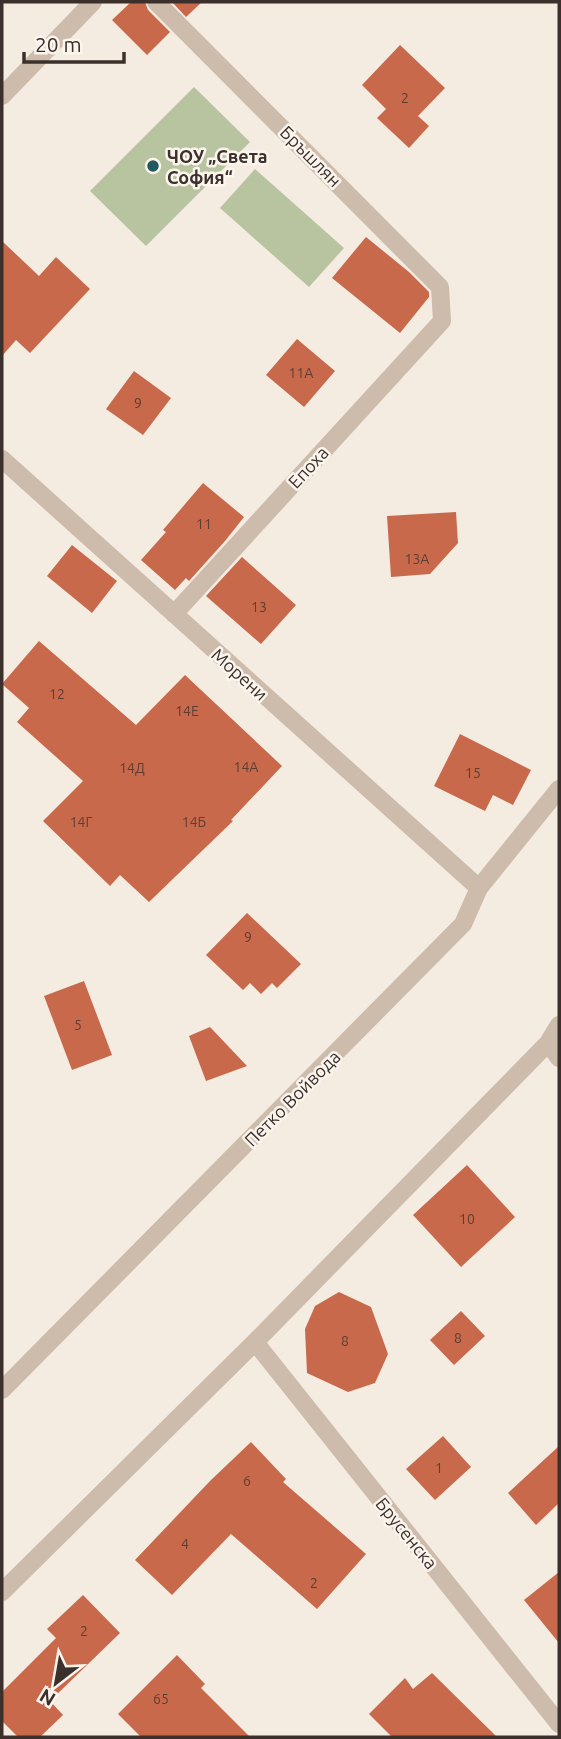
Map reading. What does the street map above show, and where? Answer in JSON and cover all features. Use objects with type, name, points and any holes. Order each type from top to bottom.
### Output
[{"type":"street","points":[[2,96],[93,2]]},
{"type":"street","name":"Бръшлян","points":[[156,2],[440,287],[442,321]]},
{"type":"street","name":"Епоха","points":[[174,614],[442,321]]},
{"type":"street","name":"Морени","points":[[2,459],[480,888]]},
{"type":"street","name":"Петко Войвода","points":[[2,1390],[410,980],[463,923],[480,888],[559,789]]},
{"type":"street","points":[[2,1592],[255,1342],[548,1043],[559,1026]]},
{"type":"street","points":[[548,1043],[559,1058]]},
{"type":"street","name":"Брусенска","points":[[255,1342],[559,1724]]},
{"type":"green space","points":[[194,87],[250,142],[146,246],[90,191]]},
{"type":"green space","points":[[255,169],[344,248],[309,287],[220,208]]},
{"type":"building","points":[[131,2],[145,2],[148,10],[170,32],[147,55],[112,20]]},
{"type":"building","points":[[172,2],[202,2],[186,17]]},
{"type":"building","points":[[400,45],[445,88],[418,116],[429,126],[409,148],[377,118],[386,109],[362,85]]},
{"type":"building","points":[[366,237],[429,292],[429,297],[400,333],[332,278]]},
{"type":"building","points":[[2,241],[39,276],[56,257],[90,289],[30,353],[16,340],[2,356]]},
{"type":"building","points":[[297,339],[335,371],[304,407],[266,375]]},
{"type":"building","points":[[134,371],[171,398],[143,435],[106,409]]},
{"type":"building","points":[[203,483],[244,517],[189,581],[186,578],[175,590],[141,560]]},
{"type":"building","points":[[456,512],[458,543],[430,574],[391,577],[387,516]]},
{"type":"building","points":[[72,545],[117,581],[92,613],[47,576]]},
{"type":"building","points":[[242,557],[296,605],[261,644],[206,596]]},
{"type":"building","points":[[39,641],[136,725],[185,675],[282,766],[231,820],[233,821],[149,902],[120,875],[110,886],[43,821],[83,781],[17,722],[29,708],[2,684]]},
{"type":"building","points":[[460,734],[531,770],[513,805],[493,795],[485,811],[434,786]]},
{"type":"building","points":[[247,913],[301,964],[277,988],[272,983],[261,994],[250,983],[243,990],[206,955]]},
{"type":"building","points":[[84,981],[112,1055],[72,1070],[44,996]]},
{"type":"building","points":[[210,1027],[247,1066],[206,1081],[189,1036]]},
{"type":"building","points":[[467,1165],[515,1217],[461,1267],[413,1215]]},
{"type":"building","points":[[339,1292],[371,1307],[388,1354],[375,1383],[348,1392],[307,1373],[305,1329],[315,1306]]},
{"type":"building","points":[[461,1311],[485,1336],[454,1365],[430,1340]]},
{"type":"building","points":[[443,1436],[471,1467],[435,1500],[406,1469]]},
{"type":"building","points":[[251,1442],[286,1479],[283,1482],[366,1554],[317,1609],[231,1534],[172,1595],[135,1560]]},
{"type":"building","points":[[559,1446],[559,1503],[536,1525],[508,1493]]},
{"type":"building","points":[[559,1572],[559,1643],[524,1600]]},
{"type":"building","points":[[83,1595],[120,1633],[50,1701],[63,1715],[40,1737],[18,1737],[2,1721],[2,1692],[56,1638],[47,1629]]},
{"type":"building","points":[[177,1655],[205,1684],[201,1688],[250,1737],[141,1737],[118,1714]]},
{"type":"building","points":[[432,1673],[497,1737],[392,1737],[369,1714],[405,1678],[413,1689]]},
{"type":"place","name":"ЧОУ „Света София“","points":[[153,166]]}]
